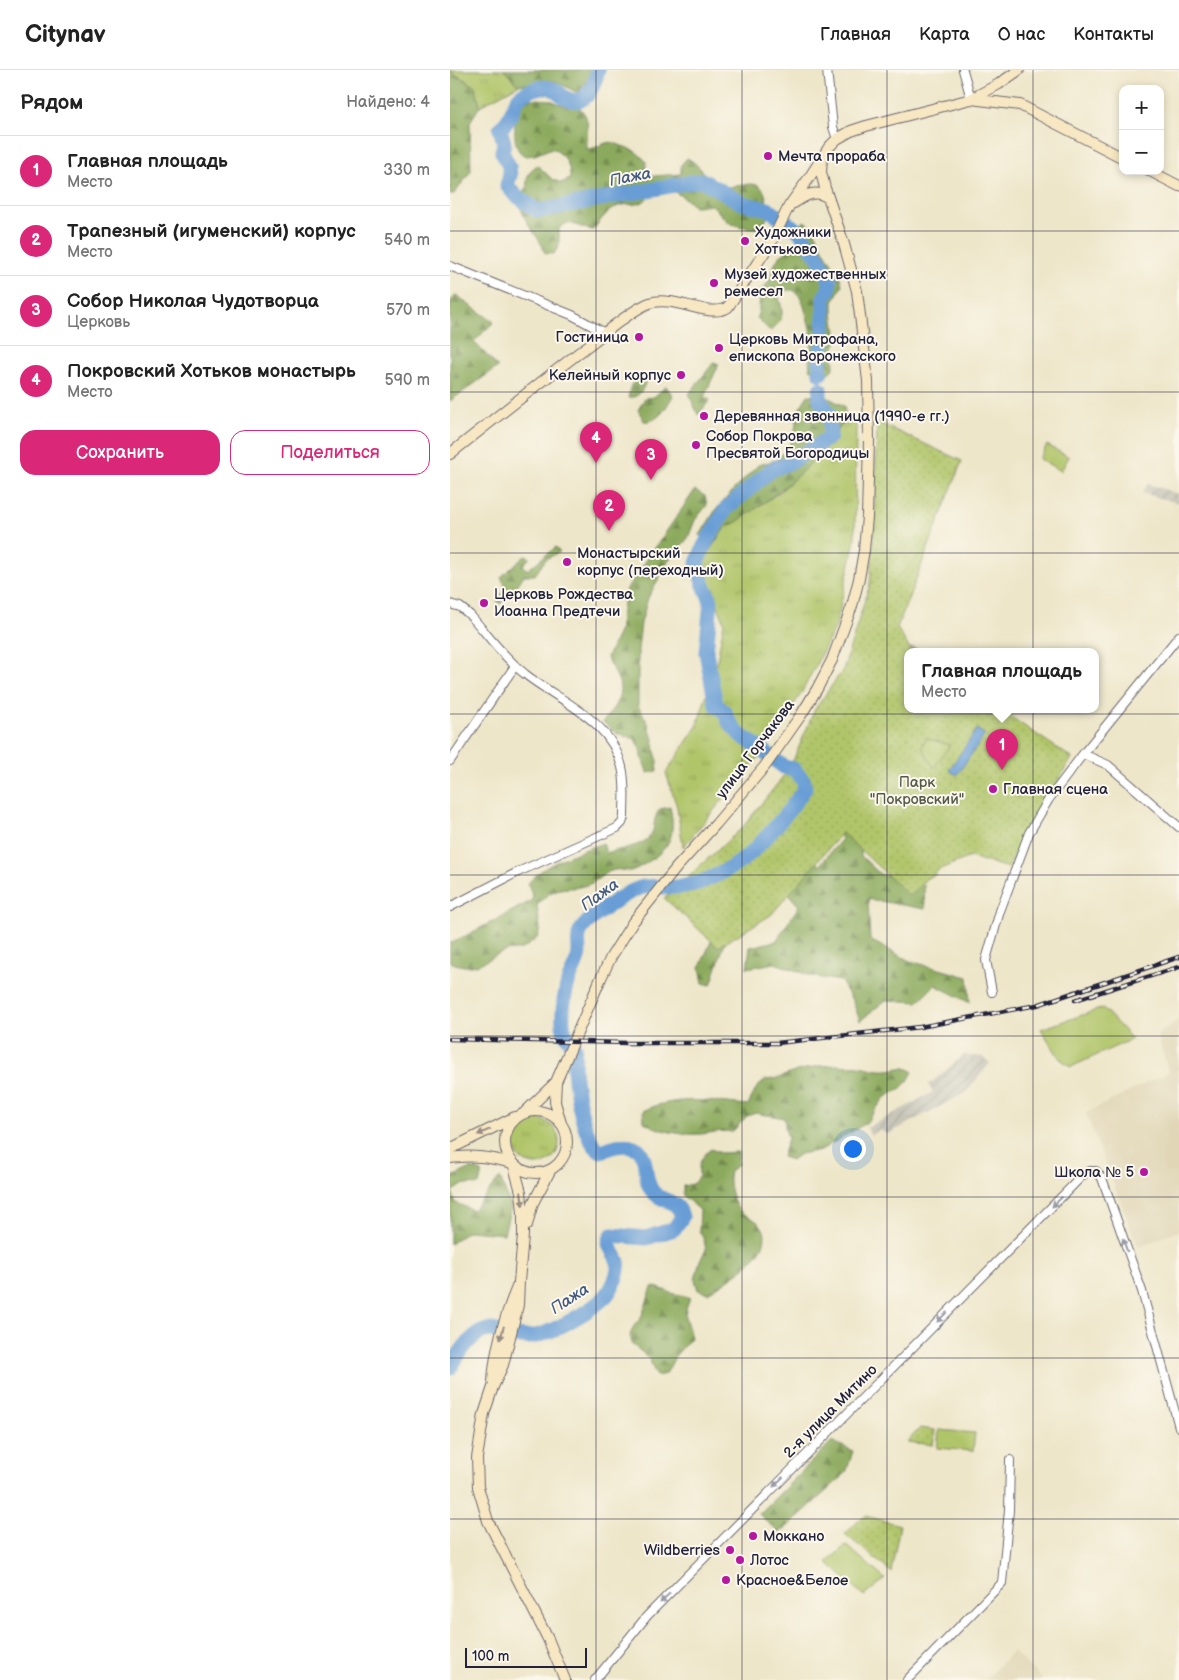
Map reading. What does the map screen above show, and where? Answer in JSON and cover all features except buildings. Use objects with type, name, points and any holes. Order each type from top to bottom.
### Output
[{"type":"main road","points":[[450,454],[639,308],[658,301],[672,302],[716,312],[724,310],[732,302],[774,238],[789,206],[810,178],[829,147],[837,139],[851,131],[866,126],[971,99],[999,84],[1019,70]]},
{"type":"main road","points":[[971,99],[1020,105],[1119,156]]},
{"type":"main road","name":"улица Горчакова","points":[[556,1082],[592,996],[616,949],[650,898],[716,824],[780,746],[818,689],[832,660],[852,606],[864,550],[868,482],[868,399],[857,291],[851,267],[827,196],[821,172],[822,158]]},
{"type":"main road","points":[[1158,175],[1179,186]]},
{"type":"main road","points":[[789,206],[801,198],[814,193],[827,196]]},
{"type":"main road","points":[[556,1082],[555,1102],[566,1136],[564,1155],[559,1163],[551,1169],[541,1173],[531,1173],[513,1163],[505,1147],[505,1138],[508,1129],[556,1082]]},
{"type":"main road","points":[[450,1149],[521,1115],[535,1111],[546,1113],[556,1118],[562,1127]]},
{"type":"main road","points":[[450,1158],[464,1155],[486,1156],[513,1163]]},
{"type":"main road","points":[[513,1163],[521,1192],[524,1235]]},
{"type":"main road","points":[[551,1169],[533,1203],[524,1235],[519,1282],[493,1387],[484,1414],[476,1458],[476,1474],[482,1502],[496,1538],[548,1639],[565,1680]]},
{"type":"street","points":[[827,70],[833,126],[837,139]]},
{"type":"street","points":[[963,70],[971,99]]},
{"type":"street","points":[[450,266],[572,315],[605,333]]},
{"type":"street","points":[[450,604],[460,606],[470,615],[515,666],[594,722],[608,738],[622,766],[624,817],[622,823],[617,828],[518,872],[450,907]]},
{"type":"street","points":[[992,992],[986,960],[1000,911],[1029,833],[1049,799],[1083,754],[1179,636]]},
{"type":"street","points":[[450,761],[515,666]]},
{"type":"street","points":[[1083,754],[1108,765],[1179,827]]},
{"type":"street","name":"2-я улица Митино","points":[[595,1680],[631,1635],[679,1583],[1083,1175],[1093,1170],[1100,1174],[1102,1178],[1142,1291],[1179,1427]]},
{"type":"street","points":[[907,1680],[992,1594],[1004,1579],[1009,1510],[1010,1460]]},
{"type":"shaded area","points":[[1148,484],[1179,494],[1179,503],[1142,493]]},
{"type":"shaded area","name":"Школа № 5","points":[[1179,1020],[1179,1231],[1138,1247],[1086,1113],[1169,1072],[1157,1035]]},
{"type":"shaded area","points":[[964,1055],[983,1057],[990,1063],[965,1093],[888,1134],[879,1130],[871,1135],[867,1128],[933,1092],[928,1085]]},
{"type":"shaded area","points":[[1013,1651],[1043,1680],[985,1680]]},
{"type":"green space","points":[[450,70],[504,70],[518,85],[480,106],[474,89],[461,77],[450,73]]},
{"type":"green space","points":[[504,70],[592,70],[589,79],[578,93],[555,81],[518,85]]},
{"type":"green space","points":[[452,72],[475,86],[480,106],[470,122],[471,171],[454,194],[450,194],[450,73]]},
{"type":"green space","points":[[536,99],[550,100],[567,107],[576,105],[585,114],[587,119],[587,149],[611,142],[629,149],[646,161],[646,170],[653,176],[681,174],[681,165],[687,158],[695,163],[715,183],[731,187],[754,184],[760,187],[764,192],[767,203],[768,214],[765,222],[760,228],[737,226],[724,218],[712,205],[694,206],[675,192],[659,190],[641,203],[622,205],[613,209],[605,215],[593,230],[567,223],[559,228],[559,246],[554,254],[545,253],[522,212],[520,203],[527,187],[528,175],[537,165],[552,179],[561,183],[570,179],[570,174],[566,160],[552,148],[535,155],[526,156],[517,147],[515,125],[518,110],[525,101]]},
{"type":"green space","points":[[804,221],[815,232],[837,271],[842,285],[833,302],[837,341],[833,349],[834,368],[827,374],[818,373],[810,369],[811,332],[802,301],[793,290],[784,290],[779,298],[782,316],[778,324],[770,331],[757,318],[760,291],[768,283],[779,257],[801,245],[801,226]]},
{"type":"green space","points":[[457,294],[465,302],[494,322],[474,342],[498,367],[450,401],[450,302]]},
{"type":"green space","points":[[714,362],[719,364],[704,397],[710,400],[698,415],[689,394]]},
{"type":"green space","points":[[642,376],[646,380],[644,387],[638,395],[628,398],[631,385]]},
{"type":"green space","points":[[666,386],[673,396],[668,405],[658,417],[644,421],[638,410],[645,398],[654,397]]},
{"type":"green space","points":[[808,395],[827,397],[844,406],[846,418],[835,434],[810,464],[782,489],[735,523],[726,526],[711,548],[703,544],[700,535],[715,511],[738,485],[758,465],[776,460],[789,447],[795,430],[798,411]]},
{"type":"green space","points":[[856,420],[855,540],[836,626],[801,694],[757,759],[683,847],[677,807],[666,773],[697,726],[717,661],[724,622],[702,562],[726,526],[735,523],[781,491],[814,460],[833,438],[841,425]]},
{"type":"green space","name":"Парк \"Покровский\"","points":[[877,422],[962,461],[897,628],[909,648],[904,648],[904,713],[1005,713],[1072,758],[1031,825],[1008,868],[970,857],[938,870],[935,875],[927,878],[910,896],[842,833],[771,915],[718,947],[664,898],[742,828],[790,768],[815,709],[843,670],[870,584],[874,527]]},
{"type":"green space","points":[[1047,445],[1069,457],[1061,471],[1039,459]]},
{"type":"green space","points":[[695,490],[705,496],[707,505],[695,520],[688,538],[669,560],[648,598],[641,623],[638,649],[638,706],[648,723],[658,761],[657,771],[648,773],[635,739],[617,734],[603,722],[619,697],[620,691],[618,679],[607,657],[619,632],[624,596],[628,587]]},
{"type":"green space","points":[[556,547],[560,552],[546,559],[535,575],[524,575],[501,604],[497,601],[506,587],[501,577],[526,555],[530,558],[523,565],[527,570]]},
{"type":"green space","points":[[898,649],[904,649],[904,667],[862,834],[861,856],[880,874],[924,885],[925,909],[868,899],[870,940],[910,961],[968,977],[970,1003],[935,985],[918,1002],[886,1000],[860,1021],[853,1002],[841,981],[811,976],[775,963],[747,968],[750,947],[776,941],[799,906],[783,888],[811,849],[819,866],[842,839],[832,815]]},
{"type":"green space","points":[[926,738],[950,745],[934,768],[922,747]]},
{"type":"green space","points":[[670,807],[672,832],[670,839],[662,851],[648,862],[630,871],[611,871],[584,886],[557,890],[551,893],[537,906],[540,927],[538,937],[523,948],[506,951],[473,966],[450,962],[450,942],[452,943],[531,901],[533,896],[528,884],[542,870],[573,854],[603,843],[606,853],[642,842],[651,835],[660,809]]},
{"type":"green space","points":[[715,932],[728,933],[711,985],[703,983],[700,967]]},
{"type":"green space","points":[[1103,1008],[1132,1039],[1071,1067],[1060,1059],[1041,1029]]},
{"type":"green space","points":[[839,1065],[883,1070],[907,1068],[913,1072],[901,1088],[884,1098],[866,1123],[821,1150],[800,1154],[792,1160],[782,1157],[788,1138],[785,1119],[778,1117],[756,1113],[747,1116],[732,1132],[720,1131],[701,1134],[671,1132],[644,1122],[643,1111],[669,1102],[695,1100],[748,1105],[757,1087],[766,1080],[818,1066]]},
{"type":"green space","points":[[532,1119],[540,1119],[549,1123],[555,1129],[559,1142],[555,1155],[549,1161],[540,1165],[532,1165],[523,1161],[517,1155],[513,1146],[513,1138],[517,1129],[523,1123]]},
{"type":"green space","points":[[711,1149],[721,1153],[738,1152],[738,1164],[730,1172],[729,1176],[733,1198],[740,1211],[760,1224],[765,1236],[763,1246],[747,1265],[708,1293],[698,1290],[695,1280],[700,1260],[706,1250],[699,1230],[700,1210],[683,1196],[683,1186],[693,1184],[699,1176],[701,1161]]},
{"type":"green space","points":[[471,1168],[482,1172],[479,1185],[465,1184],[452,1191],[456,1203],[473,1210],[500,1178],[511,1206],[504,1234],[468,1231],[450,1244],[450,1178]]},
{"type":"green space","points":[[652,1287],[690,1298],[685,1315],[691,1338],[676,1355],[666,1374],[656,1376],[649,1358],[633,1345],[630,1335],[634,1326],[641,1318]]},
{"type":"green space","points":[[920,1428],[935,1430],[933,1445],[907,1442]]},
{"type":"green space","points":[[939,1430],[975,1433],[973,1451],[937,1448]]},
{"type":"green space","points":[[832,1441],[853,1451],[846,1473],[786,1528],[778,1532],[759,1514]]},
{"type":"green space","points":[[866,1516],[900,1525],[891,1572],[845,1534],[859,1520]]},
{"type":"green space","points":[[846,1545],[885,1579],[864,1596],[827,1562]]},
{"type":"water","points":[[977,729],[985,735],[957,775],[949,770]]},
{"type":"waterway","name":"Пажа","points":[[598,70],[592,88],[579,100],[566,98],[555,90],[546,87],[538,88],[520,96],[508,120],[500,129],[504,143],[502,152],[509,166],[510,176],[507,185],[514,194],[538,211],[702,180],[742,203],[768,209],[799,231],[818,257],[830,280],[829,290],[824,297],[824,338],[820,358],[820,374]]},
{"type":"waterway","name":"Пажа","points":[[450,1368],[472,1338],[484,1331],[491,1330],[523,1337],[536,1336],[557,1328],[590,1309],[608,1294],[617,1275],[618,1262],[609,1242],[612,1235],[646,1238],[674,1229],[682,1217],[675,1204],[658,1196],[649,1186],[642,1154],[637,1148],[629,1145],[616,1146],[601,1151],[589,1137],[577,1089],[574,1070],[574,1047],[563,1028],[565,995],[569,979],[578,958],[580,932],[590,920],[619,899],[637,889],[691,885],[734,866],[752,852],[783,818],[805,788],[804,781],[794,769],[784,767],[740,735],[729,722],[725,712],[716,705],[706,652],[711,601],[697,563],[704,546],[726,509],[771,470],[793,461],[830,437],[830,415],[820,400],[820,389]]},
{"type":"railway","points":[[450,1039],[629,1043],[777,1043],[920,1027],[1037,1005],[1179,957]]},
{"type":"railway","points":[[1075,1000],[1179,967]]},
{"type":"place","name":"Мечта прораба","points":[[768,156]]},
{"type":"place","name":"Художники Хотьково","points":[[745,241]]},
{"type":"place","name":"Музей художественных ремесел","points":[[714,283]]},
{"type":"place","name":"Гостиница","points":[[639,337]]},
{"type":"place","name":"Церковь Митрофана, епископа Воронежского","points":[[719,348]]},
{"type":"place","name":"Келейный корпус","points":[[681,375]]},
{"type":"place","name":"Деревянная звонница (1990-е гг.)","points":[[704,416]]},
{"type":"place","name":"Собор Покрова Пресвятой Богородицы","points":[[696,445]]},
{"type":"place","name":"Покровский Хотьков монастырь","points":[[596,463]]},
{"type":"place","name":"Собор Николая Чудотворца","points":[[651,480]]},
{"type":"place","name":"Трапезный (игуменский) корпус","points":[[609,531]]},
{"type":"place","name":"Монастырский корпус (переходный)","points":[[567,562]]},
{"type":"place","name":"Церковь Рождества Иоанна Предтечи","points":[[484,603]]},
{"type":"place","name":"Главная площадь","points":[[1002,770]]},
{"type":"place","name":"Главная сцена","points":[[993,789]]},
{"type":"place","name":"Школа № 5","points":[[1144,1172]]},
{"type":"place","name":"Моккано","points":[[753,1536]]},
{"type":"place","name":"Wildberries","points":[[730,1550]]},
{"type":"place","name":"Лотос","points":[[740,1560]]},
{"type":"place","name":"Красное&Белое","points":[[726,1580]]}]
